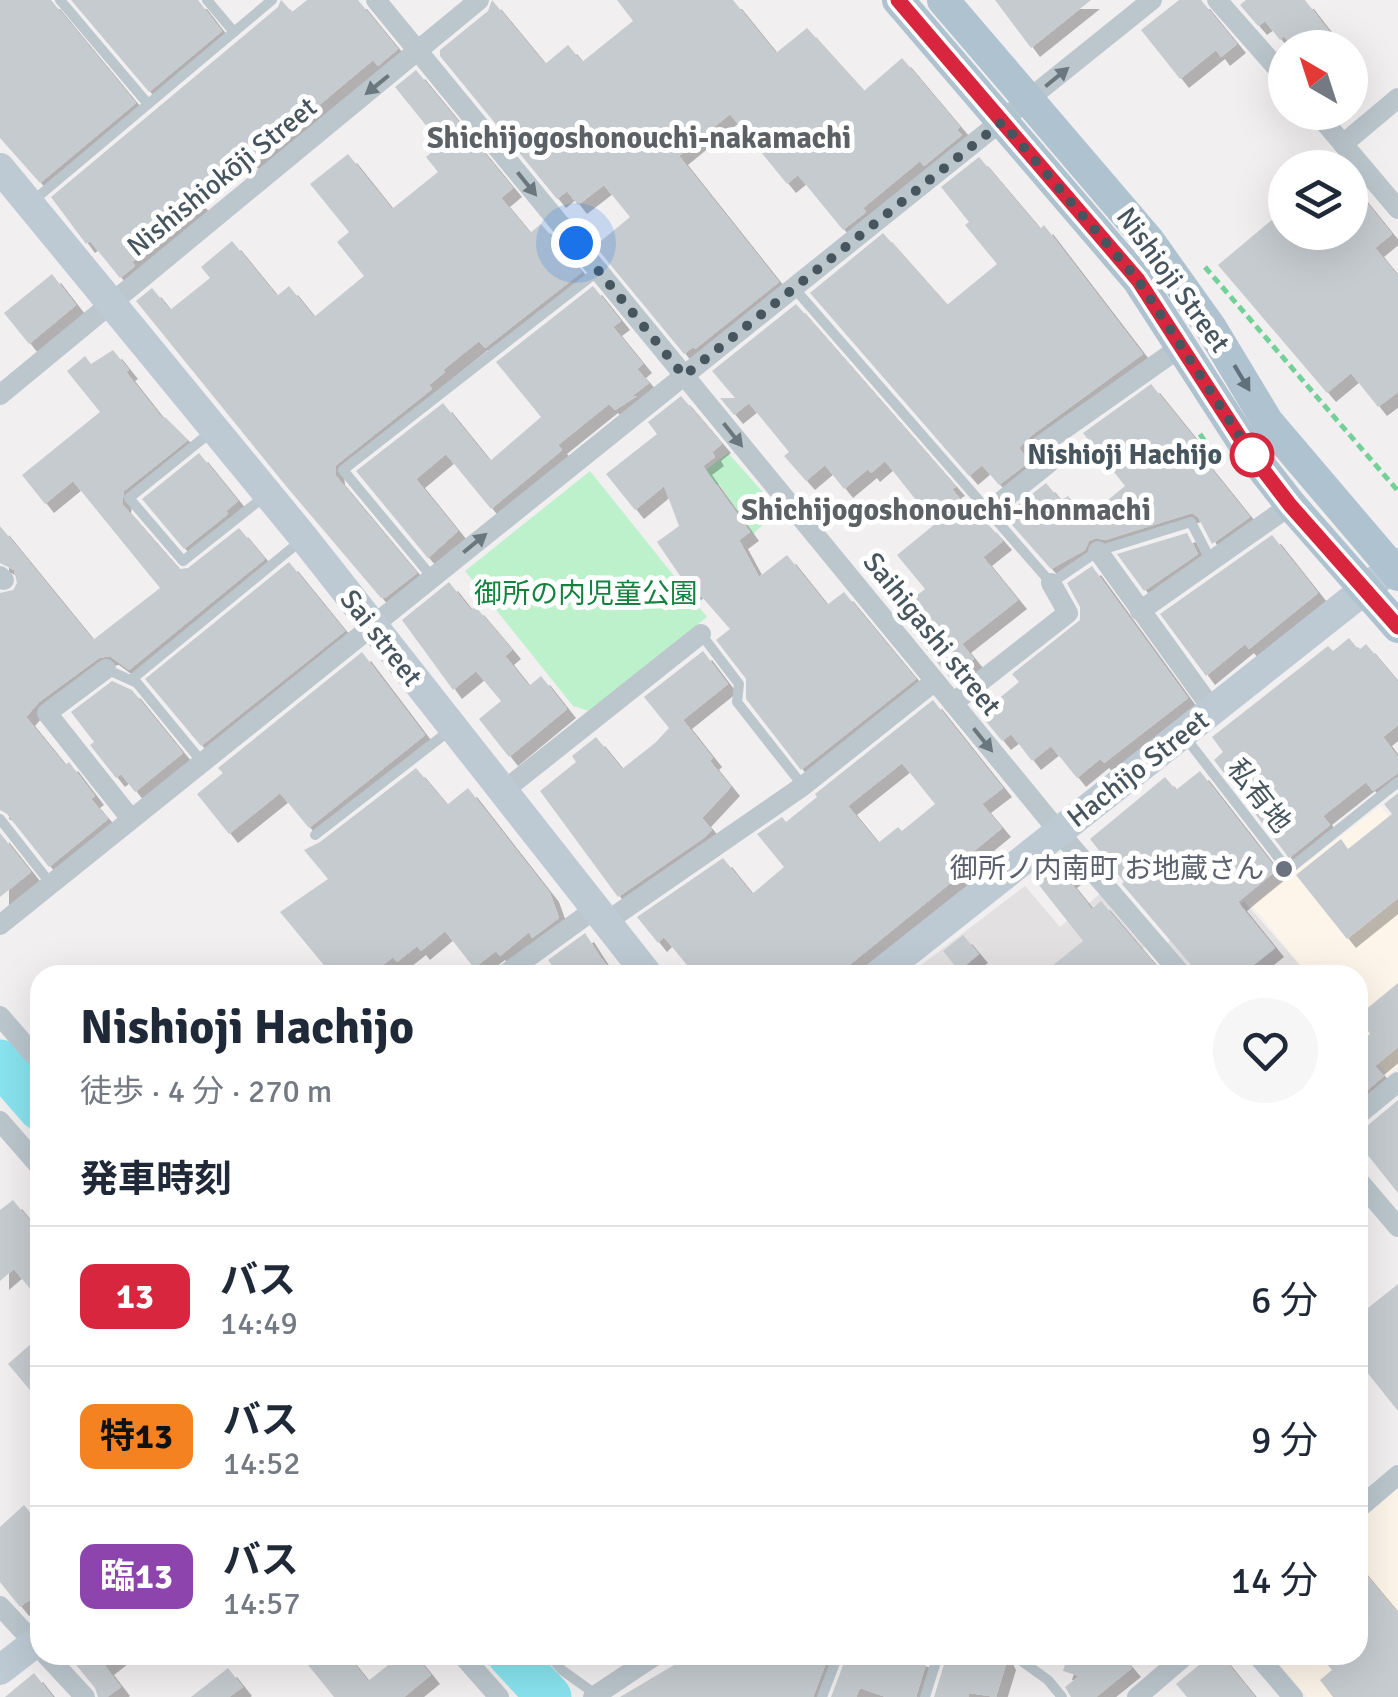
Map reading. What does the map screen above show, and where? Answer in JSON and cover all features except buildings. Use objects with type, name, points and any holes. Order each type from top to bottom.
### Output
[{"type":"main road","name":"Nishioji Street","points":[[898,0],[1138,280],[1222,413],[1290,505],[1398,626]]},
{"type":"main road","name":"Nishioji Street","points":[[943,0],[1182,284],[1267,420],[1396,569]]},
{"type":"street","name":"Saihigashi street","points":[[376,0],[1059,832],[1173,965]]},
{"type":"street","name":"Nishishiokōji Street","points":[[0,395],[479,0]]},
{"type":"street","points":[[0,925],[1152,0]]},
{"type":"street","points":[[1218,0],[1268,57]]},
{"type":"street","points":[[1343,144],[1398,98]]},
{"type":"street","points":[[1331,130],[1398,209]]},
{"type":"street","points":[[0,168],[111,304]]},
{"type":"street","name":"Sai street","points":[[111,304],[304,538],[640,965]]},
{"type":"street","points":[[989,511],[1049,463],[1040,446],[1182,346]]},
{"type":"street","points":[[1140,610],[1290,505]]},
{"type":"street","points":[[1098,550],[1213,710]]},
{"type":"street","name":"Hachijo Street","points":[[891,965],[1365,588],[1396,569]]},
{"type":"street","points":[[953,703],[1068,612],[1051,582]]},
{"type":"street","points":[[502,792],[701,634]]},
{"type":"street","points":[[106,669],[47,713],[131,819]]},
{"type":"street","points":[[520,965],[803,786],[935,681]]},
{"type":"street","points":[[0,1016],[30,1050]]},
{"type":"street","points":[[1368,1107],[1398,1082]]},
{"type":"street","points":[[0,1120],[30,1155]]},
{"type":"street","points":[[1368,1192],[1398,1227]]},
{"type":"street","points":[[1368,1500],[1398,1474]]},
{"type":"street","points":[[0,1606],[30,1636]]},
{"type":"street","points":[[0,1670],[30,1652]]},
{"type":"street","points":[[56,1665],[84,1697]]},
{"type":"street","points":[[471,1665],[499,1697]]},
{"type":"street","points":[[596,1696],[641,1665]]},
{"type":"street","points":[[1137,1697],[1174,1665]]},
{"type":"street","points":[[1266,1665],[1293,1697]]},
{"type":"lane","points":[[60,0],[148,104]]},
{"type":"lane","points":[[207,0],[234,32]]},
{"type":"lane","points":[[29,204],[272,0]]},
{"type":"lane","points":[[432,577],[343,470],[598,271]]},
{"type":"lane","points":[[794,288],[1051,582],[1098,550],[1191,522],[1212,562]]},
{"type":"lane","points":[[216,429],[128,498],[183,561],[267,494]]},
{"type":"lane","points":[[131,680],[304,538]]},
{"type":"lane","points":[[701,634],[739,684],[737,702],[803,786]]},
{"type":"lane","points":[[106,669],[138,683],[202,762]]},
{"type":"lane","points":[[315,834],[452,728]]},
{"type":"lane","name":"私有地","points":[[1182,734],[1288,870],[1398,782]]},
{"type":"lane","points":[[0,819],[52,884]]},
{"type":"lane","points":[[558,1665],[596,1696]]},
{"type":"lane","points":[[822,1697],[834,1665]]},
{"type":"lane","points":[[926,1697],[935,1665]]},
{"type":"lane","points":[[1027,1665],[1048,1680],[1062,1697]]},
{"type":"path","points":[[1197,428],[1228,472]]},
{"type":"shaded area","points":[[1380,806],[1398,827],[1398,1067],[1388,1076],[1368,1050],[1368,965],[1300,965],[1252,905]]},
{"type":"shaded area","points":[[1025,886],[1060,927],[1101,893],[1146,946],[1122,965],[921,965]]},
{"type":"shaded area","points":[[1244,901],[1300,965],[1184,965],[1166,944],[1203,912],[1214,925]]},
{"type":"shaded area","points":[[1398,1485],[1398,1697],[1307,1697],[1280,1665],[1368,1665],[1368,1510]]},
{"type":"green space","points":[[728,453],[779,510],[753,534],[719,484],[709,490],[698,476]]},
{"type":"green space","name":"御所の内児童公園","points":[[590,471],[707,617],[589,711],[573,706],[465,571]]},
{"type":"waterway","points":[[0,1062],[30,1096]]},
{"type":"waterway","points":[[519,1665],[549,1697]]},
{"type":"bus line","name":"13","points":[[898,0],[1138,280],[1248,450],[1290,505],[1398,627]]},
{"type":"place","name":"Nishioji Hachijo","points":[[1252,455]]},
{"type":"place","name":"御所ノ内南町 お地蔵さん","points":[[1284,869]]},
{"type":"district","name":"Shichijogoshonouchi-nakamachi","points":[[639,138]]},
{"type":"district","name":"Shichijogoshonouchi-honmachi","points":[[946,510]]},
{"type":"route","points":[[576,243],[684,376],[1002,122],[1138,280],[1252,455]]}]
